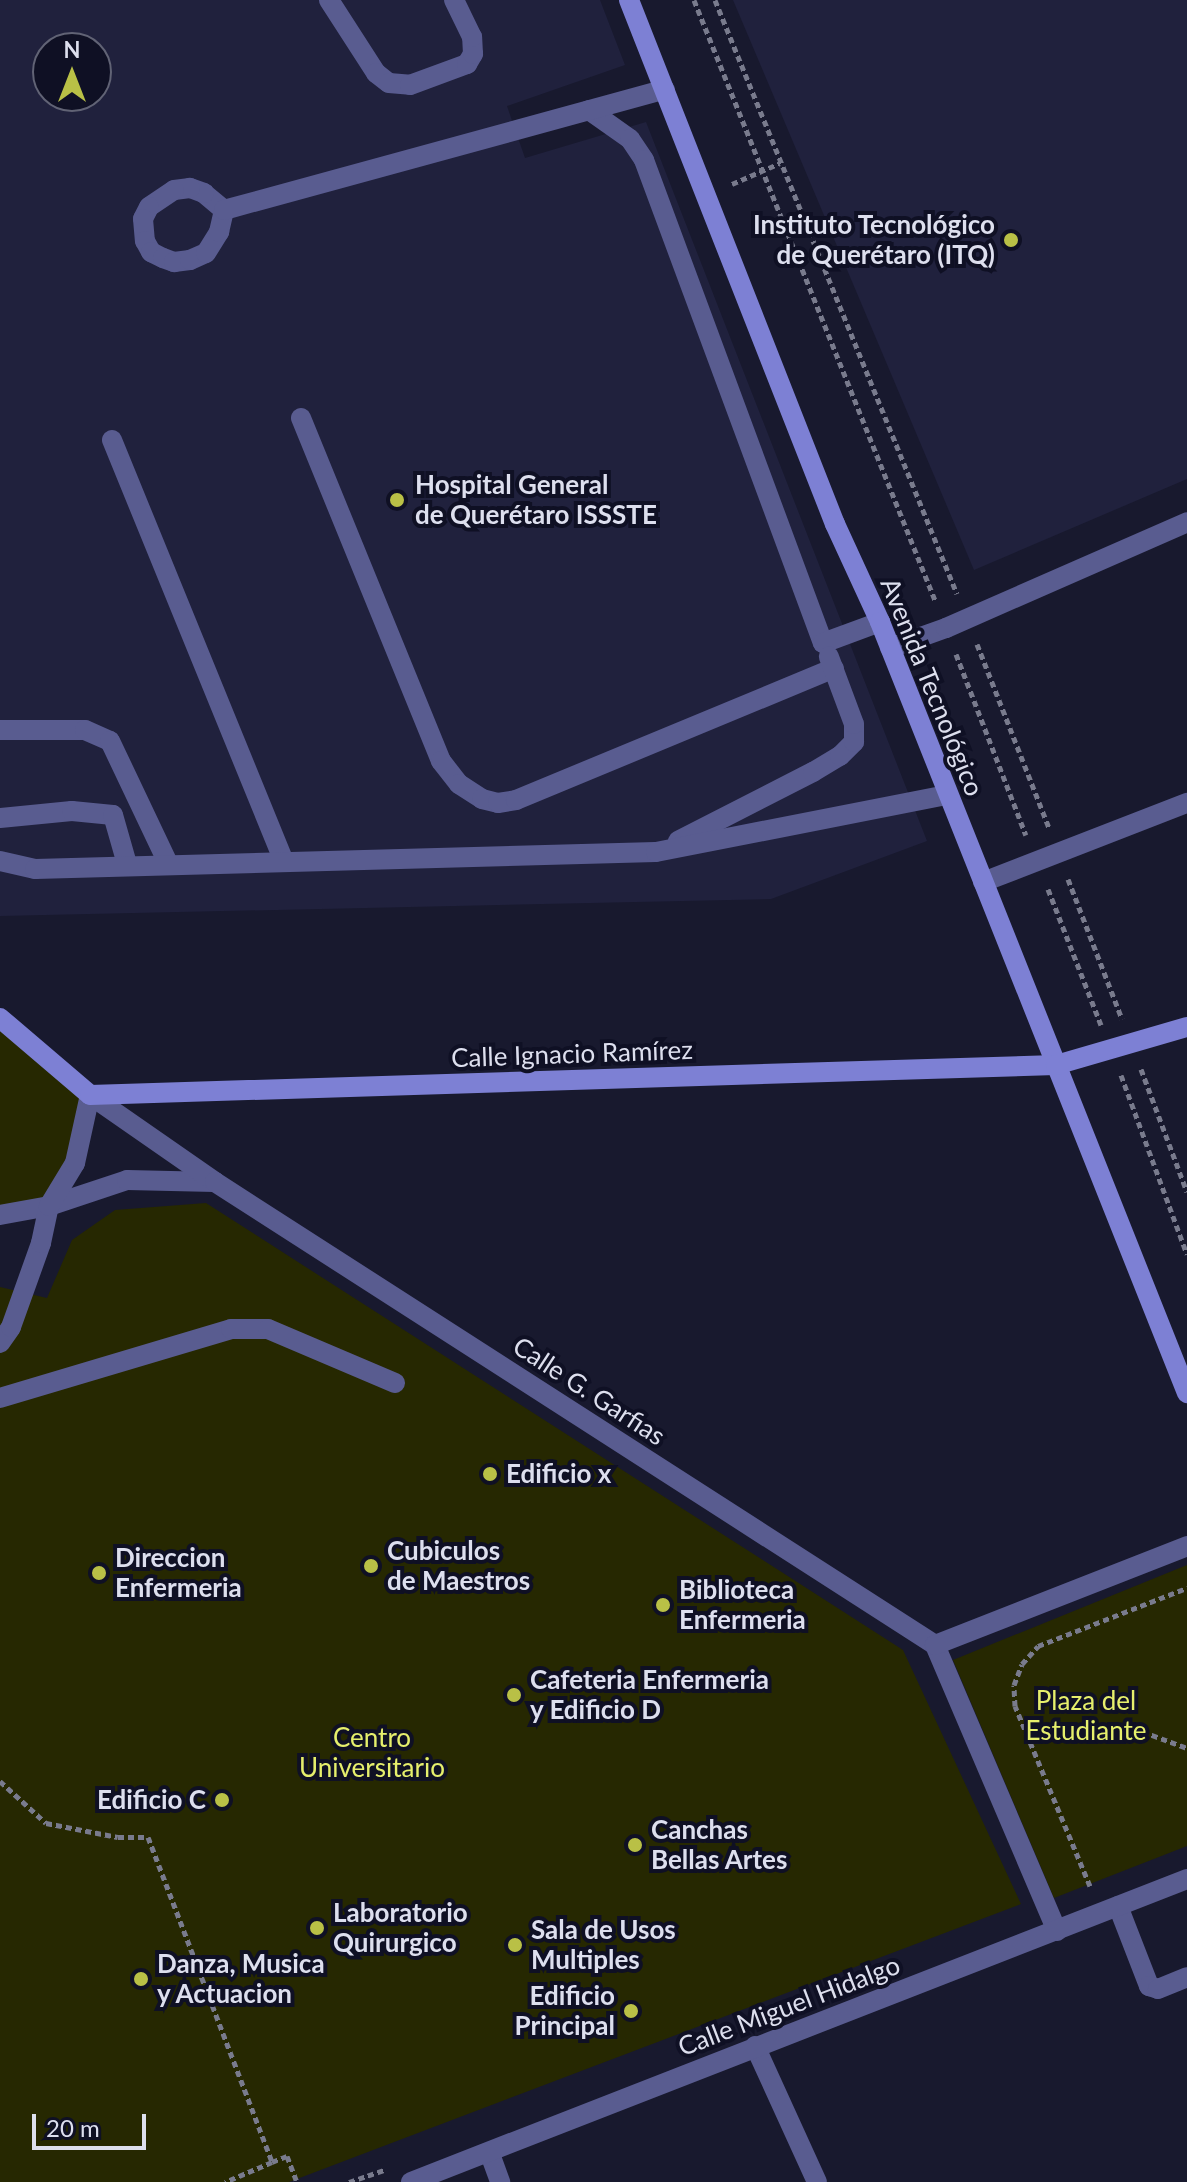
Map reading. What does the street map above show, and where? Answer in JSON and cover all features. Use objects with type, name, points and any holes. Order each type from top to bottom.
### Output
[{"type":"street","points":[[329,0],[376,73],[389,83],[410,85],[467,64],[473,54],[472,37],[454,0]]},
{"type":"street","name":"Avenida Tecnológico","points":[[629,0],[835,524],[880,622],[946,795],[1187,1393]]},
{"type":"street","points":[[224,210],[665,89]]},
{"type":"street","points":[[589,110],[630,139],[644,160],[854,724],[854,742],[840,756],[656,852]]},
{"type":"street","points":[[301,418],[441,761],[459,784],[482,799],[498,803],[516,800],[834,668]]},
{"type":"street","points":[[112,440],[283,860]]},
{"type":"street","points":[[890,648],[946,628],[1187,522]]},
{"type":"street","points":[[823,643],[880,622]]},
{"type":"street","points":[[0,730],[85,730],[110,741],[168,863]]},
{"type":"street","points":[[0,861],[35,869],[127,864],[656,852],[946,795]]},
{"type":"street","points":[[983,882],[1187,803]]},
{"type":"street","points":[[0,818],[72,811],[113,815],[127,864]]},
{"type":"street","points":[[0,1018],[90,1095],[75,1163],[49,1206],[41,1243],[11,1327],[0,1343]]},
{"type":"street","name":"Calle Ignacio Ramírez","points":[[90,1095],[1056,1065],[1187,1027]]},
{"type":"street","name":"Calle G. Garfias","points":[[90,1095],[215,1182],[935,1645]]},
{"type":"street","points":[[0,1215],[49,1206],[127,1180],[215,1182]]},
{"type":"street","points":[[0,1398],[231,1329],[268,1329],[395,1383]]},
{"type":"street","points":[[1057,1931],[935,1645],[1187,1546]]},
{"type":"street","name":"Calle Miguel Hidalgo","points":[[411,2182],[490,2154],[755,2046],[1187,1879]]},
{"type":"street","points":[[1109,1909],[1149,1986],[1158,1989],[1187,1977]]},
{"type":"street","points":[[755,2046],[817,2182]]},
{"type":"street","points":[[490,2154],[500,2182]]},
{"type":"path","points":[[1109,1909],[1015,1706],[1014,1685],[1022,1664],[1038,1646],[1187,1588]]},
{"type":"path","points":[[1133,1728],[1187,1748]]},
{"type":"path","points":[[0,1781],[46,1823],[118,1837],[148,1837],[272,2162]]},
{"type":"path","points":[[225,2182],[287,2156],[296,2180]]},
{"type":"shaded area","name":"Hospital General de Querétaro ISSSTE","points":[[0,0],[600,0],[625,65],[507,106],[525,158],[646,122],[927,841],[771,899],[0,916]]},
{"type":"shaded area","name":"Instituto Tecnológico de Querétaro (ITQ)","points":[[733,0],[1187,0],[1187,479],[974,570]]},
{"type":"green space","points":[[0,1018],[90,1095],[49,1206],[0,1215]]},
{"type":"green space","name":"Centro Universitario","points":[[206,1203],[903,1650],[1021,1904],[289,2182],[0,2182],[0,1287],[47,1298],[72,1240],[115,1210]]},
{"type":"green space","name":"Plaza del Estudiante","points":[[1187,1565],[1187,1846],[1054,1898],[953,1660]]},
{"type":"place","name":"Instituto Tecnológico de Querétaro (ITQ)","points":[[1011,240]]},
{"type":"place","name":"Hospital General de Querétaro ISSSTE","points":[[397,500]]},
{"type":"place","name":"Edificio x","points":[[490,1474]]},
{"type":"place","name":"Cubiculos de Maestros","points":[[371,1566]]},
{"type":"place","name":"Direccion Enfermeria","points":[[99,1573]]},
{"type":"place","name":"Biblioteca Enfermeria","points":[[663,1605]]},
{"type":"place","name":"Cafeteria Enfermeria y Edificio D","points":[[514,1695]]},
{"type":"place","name":"Edificio C","points":[[222,1800]]},
{"type":"place","name":"Canchas Bellas Artes","points":[[635,1845]]},
{"type":"place","name":"Laboratorio Quirurgico","points":[[317,1928]]},
{"type":"place","name":"Sala de Usos Multiples","points":[[515,1945]]},
{"type":"place","name":"Danza, Musica y Actuacion","points":[[141,1979]]},
{"type":"place","name":"Edificio Principal","points":[[631,2011]]}]
